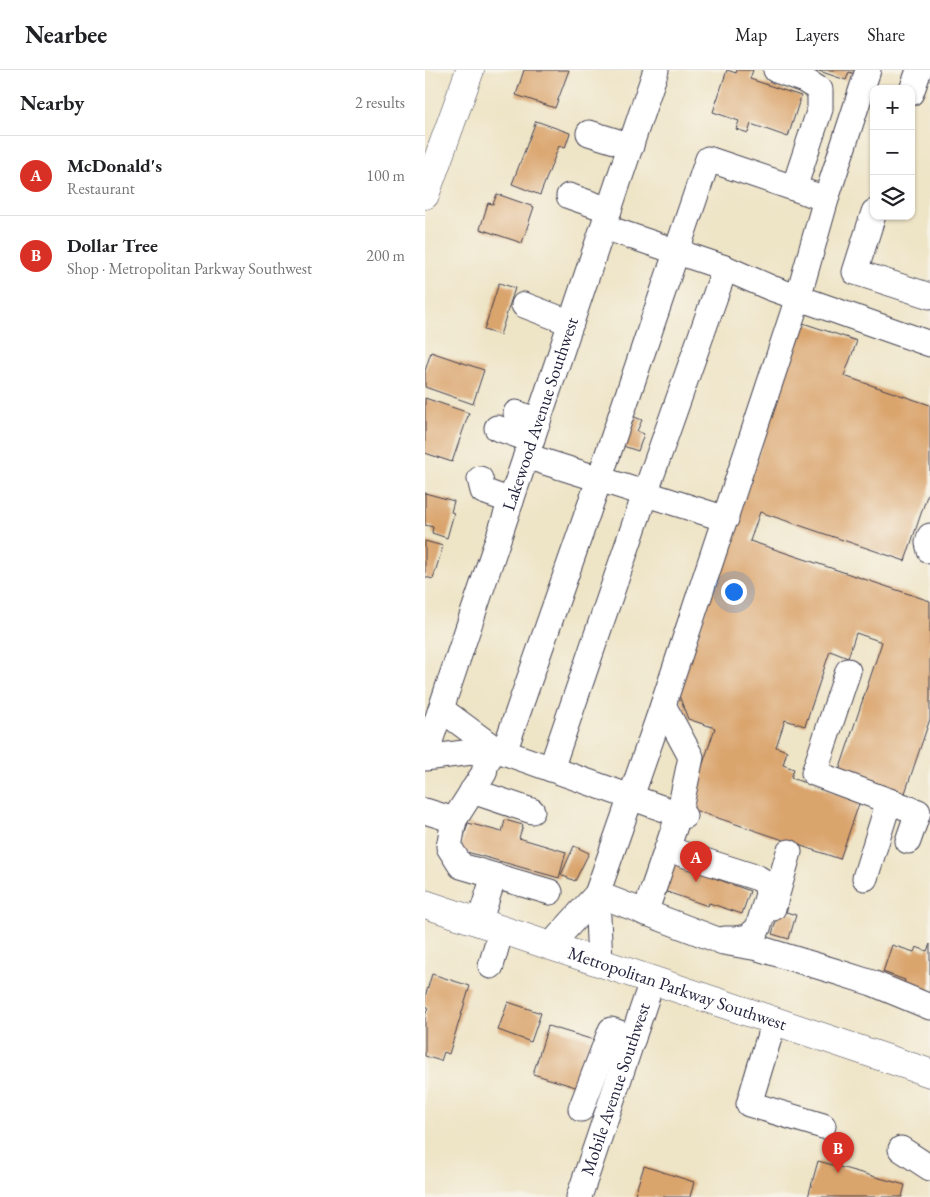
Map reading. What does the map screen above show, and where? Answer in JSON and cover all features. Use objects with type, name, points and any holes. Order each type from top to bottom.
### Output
[{"type":"main road","points":[[425,195],[470,70]]},
{"type":"main road","points":[[444,144],[473,103],[486,70]]},
{"type":"main road","name":"Metropolitan Parkway Southwest","points":[[426,908],[490,926],[930,1073]]},
{"type":"street","name":"Lakewood Avenue Southwest","points":[[425,757],[511,501],[528,432],[571,323],[598,226],[631,146],[635,100],[656,70]]},
{"type":"street","points":[[776,70],[804,80],[820,90],[820,109],[794,188]]},
{"type":"street","points":[[551,946],[597,894],[632,797],[799,298],[826,199],[869,70]]},
{"type":"street","points":[[914,85],[919,70]]},
{"type":"street","points":[[589,133],[631,146]]},
{"type":"street","points":[[550,892],[461,866],[449,847],[453,820],[484,773],[486,763],[499,750],[599,480],[708,159],[826,199]]},
{"type":"street","points":[[569,196],[598,226],[678,251],[725,268],[771,288],[930,344]]},
{"type":"street","points":[[871,220],[855,272],[930,296]]},
{"type":"street","points":[[551,769],[725,268]]},
{"type":"street","points":[[524,305],[571,323]]},
{"type":"street","points":[[497,428],[528,432],[599,480],[726,519]]},
{"type":"street","points":[[480,479],[483,491],[511,501]]},
{"type":"street","points":[[930,536],[928,543],[930,551]]},
{"type":"street","points":[[848,671],[814,773],[918,812],[908,841]]},
{"type":"street","points":[[645,913],[681,815],[691,757],[663,705]]},
{"type":"street","points":[[441,709],[499,750],[681,815]]},
{"type":"street","points":[[425,757],[499,750]]},
{"type":"street","points":[[472,791],[532,811]]},
{"type":"street","points":[[865,878],[889,801]]},
{"type":"street","points":[[425,811],[453,820]]},
{"type":"street","points":[[667,849],[758,878],[766,883],[768,894],[758,928],[748,936],[734,939],[715,939]]},
{"type":"street","points":[[758,948],[763,938],[789,852]]},
{"type":"street","points":[[491,966],[490,926],[494,876]]},
{"type":"street","points":[[597,894],[723,942],[758,948],[873,983],[930,1007]]},
{"type":"street","points":[[597,894],[600,963]]},
{"type":"street","name":"Mobile Avenue Southwest","points":[[579,1197],[653,980]]},
{"type":"street","points":[[774,1021],[749,1104],[823,1126]]},
{"type":"street","points":[[610,1107],[583,1104],[611,1030],[633,1038]]},
{"type":"street","points":[[901,1149],[930,1168]]},
{"type":"building","points":[[524,70],[569,70],[555,108],[516,95]]},
{"type":"building","points":[[727,70],[736,73],[737,70],[753,70],[750,79],[801,96],[788,137],[751,124],[748,133],[736,129],[739,121],[713,112]]},
{"type":"building","points":[[816,70],[859,70],[857,75],[849,72],[846,80]]},
{"type":"building","points":[[536,121],[570,133],[565,148],[559,146],[540,195],[512,184]]},
{"type":"building","points":[[497,194],[534,207],[522,243],[480,229],[488,203],[493,204]]},
{"type":"building","points":[[499,283],[515,288],[500,335],[484,330]]},
{"type":"building","points":[[803,323],[857,341],[844,376],[930,405],[930,487],[905,561],[760,512],[750,541],[930,601],[930,719],[904,796],[838,774],[882,642],[856,633],[848,658],[830,651],[805,726],[785,720],[776,747],[787,751],[783,765],[794,769],[791,778],[860,801],[840,859],[688,808],[715,728],[688,719],[678,693]]},
{"type":"building","points":[[431,352],[484,370],[473,404],[425,387],[425,371]]},
{"type":"building","points":[[425,398],[469,413],[452,462],[425,453]]},
{"type":"building","points":[[632,416],[642,420],[637,431],[644,434],[638,451],[620,445]]},
{"type":"building","points":[[425,493],[454,501],[451,512],[454,513],[447,538],[432,533],[433,527],[425,525]]},
{"type":"building","points":[[425,541],[443,546],[433,579],[425,577]]},
{"type":"building","points":[[505,820],[523,825],[519,838],[566,852],[559,878],[460,850],[468,823],[502,832]]},
{"type":"building","points":[[574,846],[589,853],[575,881],[561,875]]},
{"type":"building","points":[[677,854],[704,864],[701,873],[750,891],[742,914],[709,903],[708,906],[664,891]]},
{"type":"building","points":[[781,905],[788,907],[786,912],[796,915],[789,939],[772,934]]},
{"type":"building","points":[[930,944],[930,999],[904,985],[905,980],[883,972],[892,945],[914,952],[916,947],[927,951]]},
{"type":"building","points":[[432,974],[470,986],[449,1054],[444,1052],[441,1061],[425,1056],[425,1016],[428,1007],[425,1006],[425,997]]},
{"type":"building","points":[[508,1002],[541,1013],[531,1042],[498,1030]]},
{"type":"building","points":[[548,1026],[597,1041],[582,1089],[533,1074]]},
{"type":"building","points":[[818,1161],[905,1185],[902,1197],[808,1197]]},
{"type":"building","points":[[644,1166],[694,1182],[690,1197],[634,1197]]},
{"type":"place","name":"McDonald's","points":[[696,882]]},
{"type":"place","name":"Dollar Tree","points":[[838,1173]]}]
